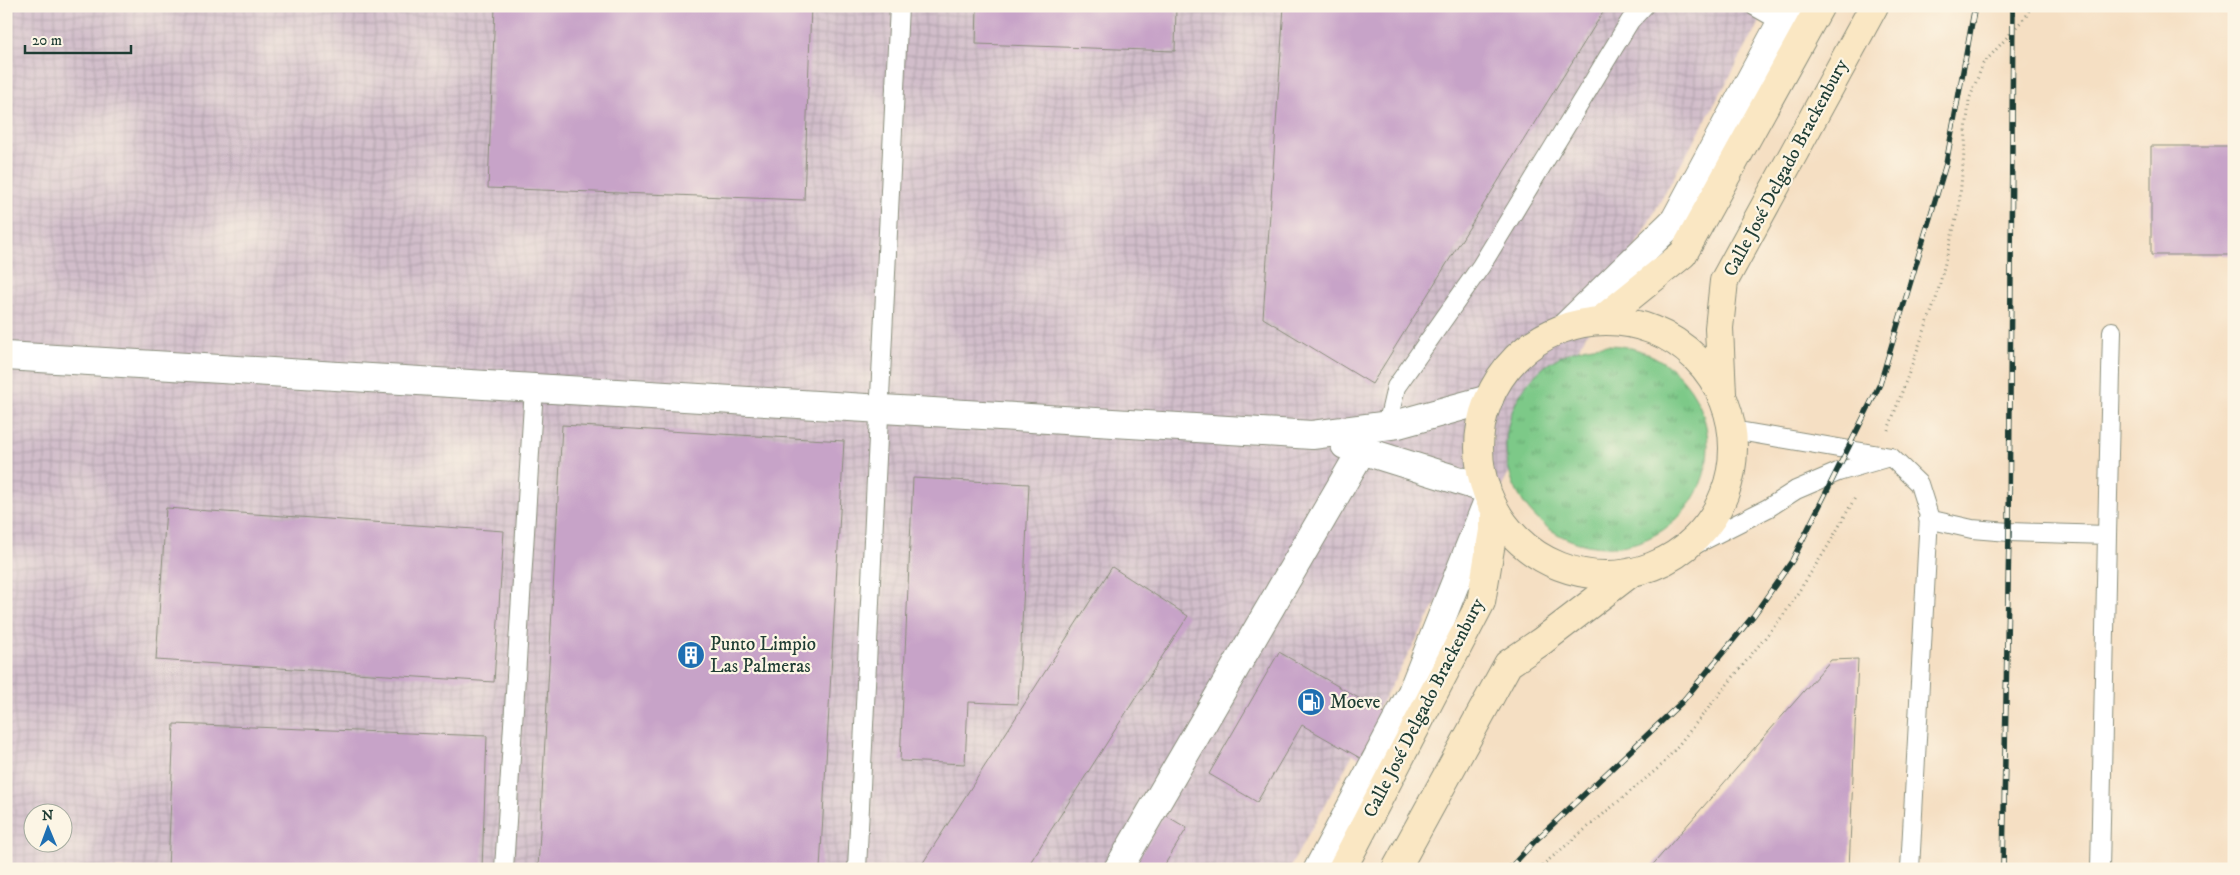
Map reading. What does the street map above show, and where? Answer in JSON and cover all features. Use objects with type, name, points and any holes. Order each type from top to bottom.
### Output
[{"type":"main road","points":[[1600,321],[1683,254],[1820,6]]},
{"type":"main road","name":"Calle José Delgado Brackenbury","points":[[1722,395],[1719,328],[1724,281],[1874,6]]},
{"type":"main road","points":[[1396,869],[1508,664],[1643,569],[1676,554],[1695,539],[1711,521],[1719,507],[1730,478],[1734,454],[1732,430],[1722,395],[1710,374],[1693,354],[1673,340],[1650,328],[1625,322],[1600,321],[1565,327],[1541,339],[1520,355],[1502,376],[1489,399],[1480,428],[1479,459],[1490,500],[1510,531],[1526,546],[1545,559],[1565,568],[1594,574],[1610,575],[1643,569]]},
{"type":"main road","name":"Calle José Delgado Brackenbury","points":[[1342,869],[1481,602],[1490,500]]},
{"type":"street","points":[[1565,327],[1674,220],[1786,14]]},
{"type":"street","points":[[6,356],[1312,435],[1387,426],[1489,399]]},
{"type":"street","points":[[1312,435],[1362,450],[1490,500],[1412,692],[1318,869]]},
{"type":"street","points":[[1118,869],[1362,450]]},
{"type":"lane","points":[[857,869],[899,6]]},
{"type":"lane","points":[[1387,426],[1396,387],[1481,266],[1630,21],[1644,6]]},
{"type":"lane","points":[[1754,6],[1786,14]]},
{"type":"lane","points":[[2100,869],[2112,331]]},
{"type":"lane","points":[[504,869],[534,388]]},
{"type":"lane","points":[[1732,430],[1880,458],[1919,484],[1928,520],[1910,869]]},
{"type":"lane","points":[[1643,569],[1768,508],[1796,490],[1838,472],[1880,458]]},
{"type":"lane","points":[[1928,520],[1972,529],[2009,532],[2107,534]]},
{"type":"path","points":[[1538,869],[1663,764],[1785,613],[1828,546],[1880,458],[1936,299],[1959,207],[1969,100],[1983,64],[2027,15],[2031,6]]},
{"type":"shaded area","points":[[6,6],[1769,6],[1289,869],[6,869]]},
{"type":"green space","points":[[1607,345],[1627,347],[1646,353],[1663,362],[1685,382],[1700,407],[1706,426],[1708,446],[1706,466],[1700,485],[1691,502],[1671,524],[1646,539],[1627,545],[1607,547],[1587,545],[1568,539],[1551,530],[1529,510],[1514,485],[1508,466],[1506,446],[1508,426],[1514,407],[1523,390],[1543,368],[1568,353],[1587,347]]},
{"type":"building","points":[[495,6],[811,6],[804,200],[488,188]]},
{"type":"building","points":[[977,6],[1176,6],[1175,51],[976,44]]},
{"type":"building","points":[[1284,6],[1607,6],[1372,384],[1263,318]]},
{"type":"building","points":[[2151,146],[2234,146],[2234,255],[2151,255]]},
{"type":"building","name":"Punto Limpio Las Palmeras","points":[[562,425],[844,441],[820,869],[538,869]]},
{"type":"building","points":[[913,478],[1029,484],[1018,704],[968,702],[965,764],[900,761]]},
{"type":"building","points":[[166,508],[504,531],[494,682],[156,660]]},
{"type":"building","points":[[1112,567],[1188,616],[1026,869],[919,869]]},
{"type":"building","points":[[1279,652],[1386,714],[1360,758],[1302,725],[1257,802],[1209,774]]},
{"type":"building","points":[[1858,659],[1849,869],[1649,869],[1831,660]]},
{"type":"building","points":[[174,724],[487,736],[482,869],[168,869]]},
{"type":"building","points":[[1165,815],[1187,828],[1162,869],[1133,869]]},
{"type":"railway","points":[[1509,869],[1535,841],[1682,702],[1754,615],[1792,561],[1880,384],[1946,164],[1975,6]]},
{"type":"railway","points":[[2003,869],[2009,532],[2013,6]]},
{"type":"place","name":"Punto Limpio Las Palmeras","points":[[691,655]]},
{"type":"place","name":"Moeve","points":[[1311,702]]}]
